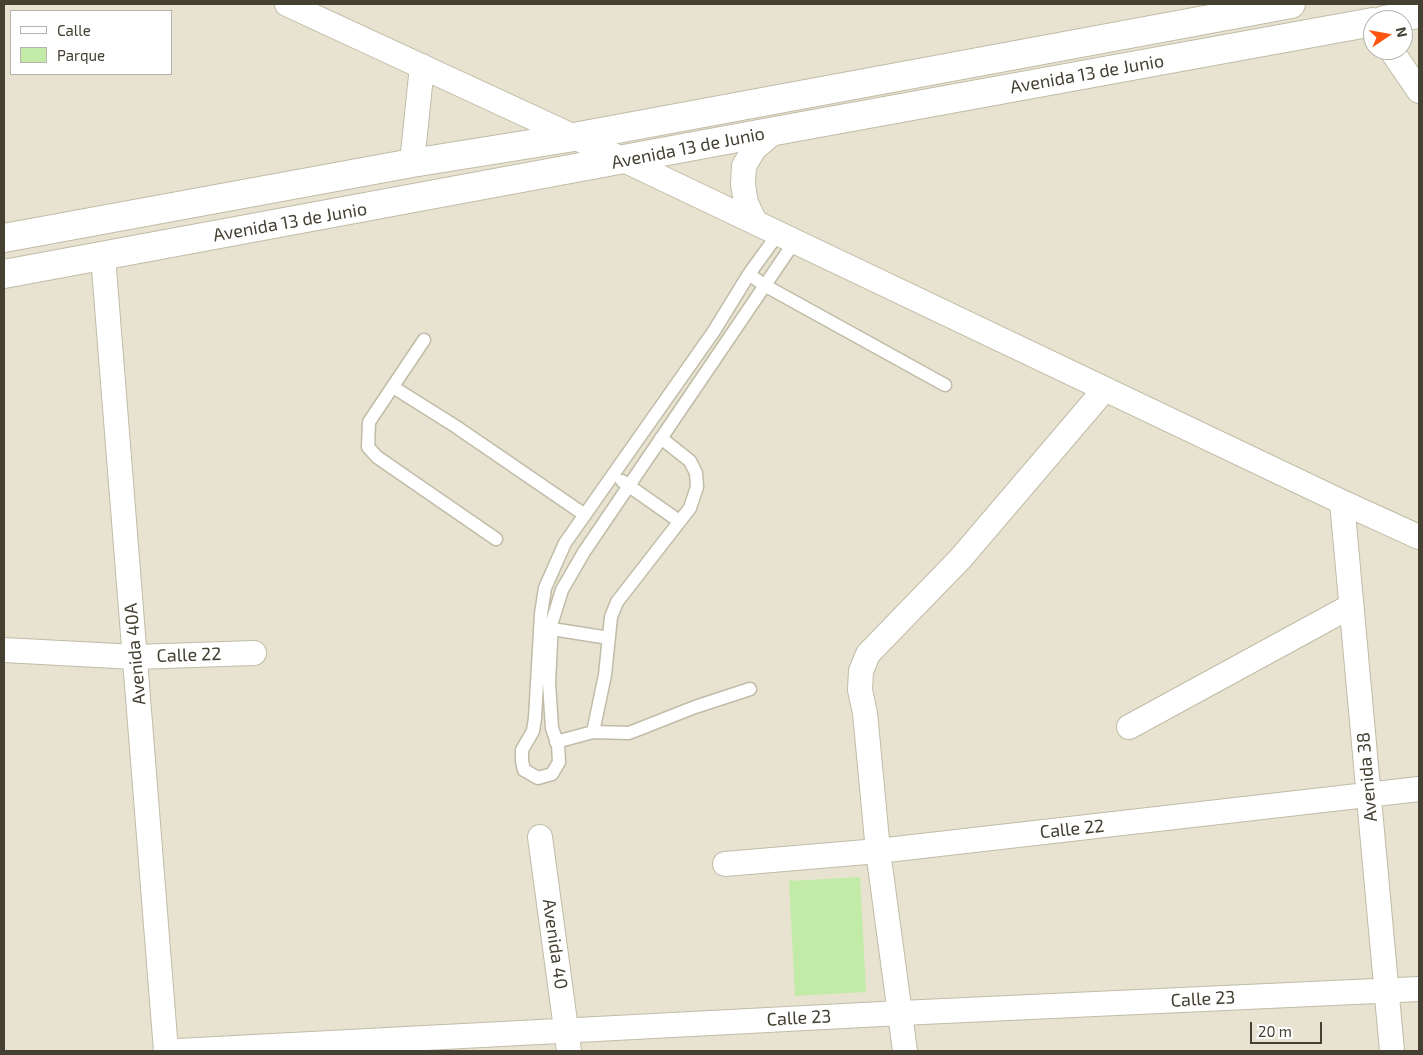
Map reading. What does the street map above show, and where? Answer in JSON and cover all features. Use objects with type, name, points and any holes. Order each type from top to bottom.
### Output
[{"type":"street","points":[[287,4],[624,160],[1419,537]]},
{"type":"street","name":"Avenida 13 de Junio","points":[[4,238],[412,163],[574,137],[1246,8],[1291,4]]},
{"type":"street","name":"Avenida 13 de Junio","points":[[4,274],[1363,24]]},
{"type":"street","points":[[1398,60],[1419,91]]},
{"type":"street","points":[[412,163],[422,66]]},
{"type":"street","points":[[755,222],[746,203],[743,184],[744,166],[754,149],[775,131]]},
{"type":"street","name":"Avenida 40A","points":[[103,256],[166,1051]]},
{"type":"street","points":[[905,1051],[878,851],[866,712],[860,690],[861,671],[868,654],[962,558],[1105,389]]},
{"type":"street","name":"Avenida 38","points":[[1342,502],[1392,1051]]},
{"type":"street","points":[[1129,727],[1351,606]]},
{"type":"street","name":"Calle 22","points":[[4,650],[135,657],[254,653]]},
{"type":"street","name":"Calle 22","points":[[725,864],[878,851],[1419,790]]},
{"type":"street","name":"Avenida 40","points":[[540,836],[568,1041]]},
{"type":"street","name":"Calle 23","points":[[178,1051],[568,1041],[901,1013],[1419,989]]},
{"type":"lane","points":[[787,238],[764,285],[584,552],[562,590],[552,622],[549,683],[552,728],[559,751],[559,762],[552,774],[538,778],[524,770],[522,750],[533,731],[538,702],[540,624],[545,588],[566,543],[714,331],[749,274],[787,238]]},
{"type":"lane","points":[[749,274],[764,285],[945,385]]},
{"type":"lane","points":[[424,340],[369,422],[368,447],[377,457],[496,539]]},
{"type":"lane","points":[[393,387],[448,421],[585,515]]},
{"type":"lane","points":[[593,732],[604,676],[610,617],[617,602],[690,508],[696,487],[696,473],[690,461],[661,438]]},
{"type":"lane","points":[[614,476],[679,521]]},
{"type":"lane","points":[[552,629],[609,638]]},
{"type":"lane","points":[[556,742],[593,732],[629,733],[750,689]]},
{"type":"shaded area","points":[[4,4],[1419,4],[1419,1051],[4,1051]]},
{"type":"green space","points":[[860,877],[866,992],[795,996],[789,881]]}]
